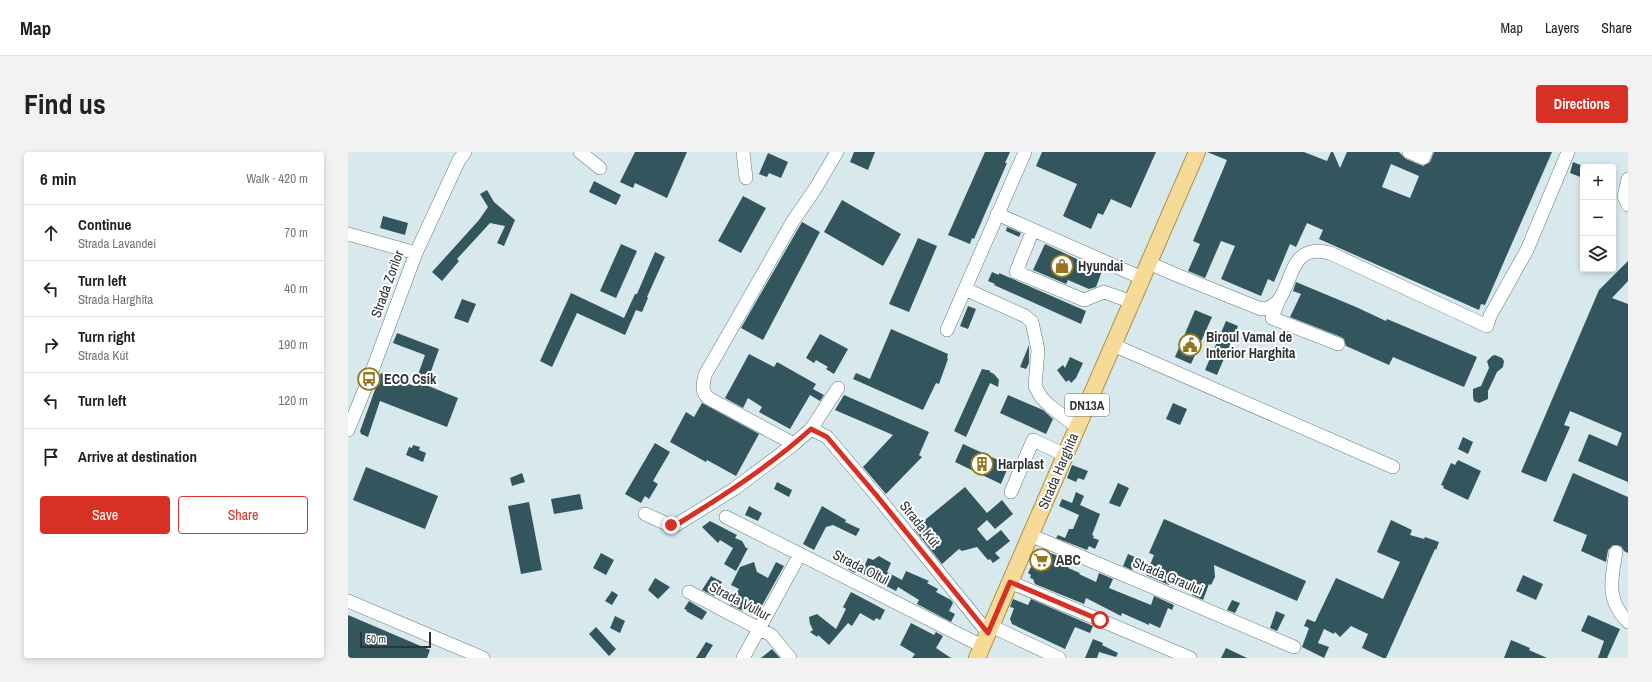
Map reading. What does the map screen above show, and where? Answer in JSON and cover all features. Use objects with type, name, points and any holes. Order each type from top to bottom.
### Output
[{"type":"main road","name":"Strada Harghita","points":[[984,641],[1197,152]]},
{"type":"street","name":"Strada Zorilor","points":[[348,430],[369,379],[416,253],[459,160],[465,152]]},
{"type":"street","points":[[580,152],[600,168]]},
{"type":"street","points":[[743,152],[746,178]]},
{"type":"street","points":[[794,444],[708,398],[703,393],[703,384],[705,375],[793,221],[815,189],[837,152]]},
{"type":"street","points":[[947,330],[1024,152]]},
{"type":"street","points":[[1409,152],[1423,158],[1426,152]]},
{"type":"street","points":[[1260,309],[1277,303],[1299,258],[1309,253],[1322,251],[1330,253],[1487,326],[1490,316],[1527,250],[1568,152]]},
{"type":"street","points":[[1628,179],[1624,196],[1628,205]]},
{"type":"street","points":[[997,214],[1142,278]]},
{"type":"street","points":[[1033,230],[1016,272],[1084,300],[1104,292],[1132,302]]},
{"type":"street","points":[[348,234],[416,253]]},
{"type":"street","points":[[1149,262],[1174,274],[1260,309],[1272,318],[1338,344]]},
{"type":"street","points":[[965,289],[1025,316],[1032,322],[1038,350],[1035,386],[1041,397],[1050,406],[1077,427]]},
{"type":"street","points":[[1272,318],[1280,297]]},
{"type":"street","points":[[1113,345],[1393,467]]},
{"type":"street","points":[[644,514],[665,523],[676,525],[734,489],[794,444],[815,424],[838,388]]},
{"type":"street","name":"Strada Kút","points":[[815,424],[877,496],[984,641]]},
{"type":"street","points":[[1011,492],[1033,440],[1065,455]]},
{"type":"street","name":"Strada Oltul","points":[[726,517],[800,554],[984,641],[1059,658]]},
{"type":"street","name":"Strada Graului","points":[[1030,535],[1294,648]]},
{"type":"street","points":[[1616,552],[1611,576],[1611,590],[1614,602],[1620,614],[1628,622]]},
{"type":"street","points":[[743,658],[800,554]]},
{"type":"street","points":[[1010,582],[1190,658]]},
{"type":"street","name":"Strada Vultur","points":[[690,592],[771,635],[790,658]]},
{"type":"street","points":[[348,601],[483,658]]},
{"type":"building","points":[[635,152],[687,152],[667,198],[635,183],[633,188],[620,182]]},
{"type":"building","points":[[854,152],[875,152],[868,170],[850,162]]},
{"type":"building","points":[[985,152],[1010,152],[1005,163],[1007,163],[974,239],[972,238],[970,244],[948,235]]},
{"type":"building","points":[[1042,152],[1156,152],[1131,208],[1111,199],[1103,215],[1098,213],[1091,229],[1063,216],[1077,184],[1036,166]]},
{"type":"building","points":[[1207,152],[1304,152],[1327,161],[1331,152],[1333,152],[1340,168],[1347,152],[1399,152],[1406,159],[1423,166],[1430,162],[1434,152],[1552,152],[1485,305],[1481,304],[1479,310],[1319,239],[1323,230],[1307,223],[1296,247],[1290,244],[1274,282],[1268,279],[1261,296],[1221,279],[1235,246],[1221,241],[1205,278],[1188,271],[1200,244],[1193,241],[1227,160]],"holes":[[[1391,164],[1419,176],[1410,198],[1382,187]]]},
{"type":"building","points":[[768,153],[788,162],[781,178],[769,173],[767,177],[759,174]]},
{"type":"building","points":[[1573,162],[1580,165],[1580,177],[1570,173]]},
{"type":"building","points":[[594,181],[621,195],[616,205],[589,192]]},
{"type":"building","points":[[487,190],[494,202],[515,220],[504,246],[497,243],[505,226],[490,223],[457,259],[459,261],[442,281],[432,272],[479,220],[488,207],[480,194]]},
{"type":"building","points":[[743,196],[766,208],[741,253],[718,241]]},
{"type":"building","points":[[842,200],[901,234],[883,266],[824,232]]},
{"type":"building","points":[[383,216],[408,223],[405,235],[380,228]]},
{"type":"building","points":[[802,222],[820,232],[763,340],[741,328]]},
{"type":"building","points":[[1007,227],[1021,233],[1019,237],[1006,231]]},
{"type":"building","points":[[918,238],[937,246],[909,312],[889,304]]},
{"type":"building","points":[[621,244],[637,251],[616,298],[600,291]]},
{"type":"building","name":"Hyundai","points":[[1045,244],[1102,271],[1096,287],[1089,289],[1068,280],[1066,284],[1033,270]]},
{"type":"building","points":[[655,252],[665,257],[642,312],[636,310],[625,335],[577,313],[552,367],[540,361],[571,293],[624,318],[635,294],[637,294]]},
{"type":"building","points":[[1628,261],[1628,281],[1612,298],[1628,304],[1628,482],[1578,461],[1589,434],[1617,446],[1622,433],[1570,411],[1564,425],[1570,427],[1546,482],[1521,472],[1599,290]]},
{"type":"building","points":[[992,272],[999,275],[999,273],[1086,311],[1081,324],[994,285],[995,284],[988,281]]},
{"type":"building","points":[[1296,282],[1386,321],[1387,319],[1477,357],[1464,387],[1393,357],[1389,365],[1346,346],[1344,339],[1341,337],[1290,317],[1301,294],[1293,291]]},
{"type":"building","points":[[462,299],[476,304],[468,323],[454,318]]},
{"type":"building","points":[[968,306],[976,309],[968,329],[960,326]]},
{"type":"building","name":"Biroul Vamal de Interior Harghita","points":[[1195,310],[1212,317],[1191,364],[1175,357]]},
{"type":"building","points":[[1226,321],[1238,326],[1217,375],[1205,370]]},
{"type":"building","points":[[891,329],[948,354],[948,359],[939,384],[936,383],[923,410],[853,379],[856,373],[870,379]]},
{"type":"building","points":[[397,333],[439,349],[426,385],[458,398],[447,427],[380,401],[368,437],[361,434],[360,431],[381,373],[414,386],[425,355],[393,343]]},
{"type":"building","points":[[820,334],[848,349],[834,374],[826,369],[828,367],[816,360],[814,363],[806,358]]},
{"type":"building","points":[[1029,345],[1029,363],[1026,369],[1020,367]]},
{"type":"building","points":[[749,354],[774,367],[777,362],[816,384],[813,389],[824,395],[820,401],[810,395],[790,429],[759,412],[762,407],[748,398],[743,408],[725,398]]},
{"type":"building","points":[[1495,355],[1502,358],[1504,361],[1503,367],[1497,372],[1488,391],[1488,399],[1479,403],[1474,401],[1473,389],[1481,386],[1489,368],[1487,361]]},
{"type":"building","points":[[1070,357],[1083,363],[1076,378],[1071,383],[1069,380],[1066,382],[1057,370],[1063,365],[1065,368]]},
{"type":"building","points":[[982,369],[989,370],[994,374],[999,380],[998,387],[990,383],[966,437],[954,431]]},
{"type":"building","points":[[844,395],[929,432],[919,455],[922,457],[886,494],[863,467],[893,435],[835,410]]},
{"type":"building","points":[[1008,395],[1043,410],[1053,419],[1046,434],[1000,413]]},
{"type":"building","points":[[702,403],[759,434],[736,476],[707,460],[706,462],[670,442],[686,412],[694,417]]},
{"type":"building","points":[[1173,403],[1187,409],[1180,425],[1166,419]]},
{"type":"building","points":[[1463,437],[1473,442],[1468,454],[1458,449]]},
{"type":"building","points":[[655,443],[670,452],[653,481],[658,484],[649,499],[645,496],[641,503],[625,494]]},
{"type":"building","name":"Harplast","points":[[963,444],[1009,465],[1001,484],[955,462]]},
{"type":"building","points":[[413,445],[420,447],[419,450],[426,453],[423,462],[406,455],[409,447],[412,448]]},
{"type":"building","points":[[1458,460],[1481,471],[1468,500],[1443,488],[1444,486],[1441,485],[1451,463],[1455,465]]},
{"type":"building","points":[[1072,465],[1088,471],[1084,480],[1078,478],[1076,482],[1067,478]]},
{"type":"building","points":[[366,467],[438,496],[425,529],[353,500]]},
{"type":"building","points":[[522,473],[525,482],[512,486],[510,478]]},
{"type":"building","points":[[1573,473],[1628,497],[1628,553],[1624,551],[1621,546],[1613,545],[1608,550],[1606,562],[1581,551],[1587,535],[1553,521]]},
{"type":"building","points":[[777,482],[792,490],[789,497],[774,489]]},
{"type":"building","points":[[1118,483],[1129,488],[1120,507],[1109,503]]},
{"type":"building","points":[[965,487],[987,513],[1002,500],[1013,514],[995,529],[987,520],[977,529],[987,541],[1001,530],[1010,541],[995,553],[1000,558],[993,563],[990,559],[988,560],[977,547],[962,551],[959,549],[942,564],[914,529]]},
{"type":"building","points":[[1076,492],[1084,496],[1080,505],[1100,514],[1092,535],[1094,536],[1093,538],[1099,540],[1095,549],[1089,546],[1087,550],[1056,538],[1058,535],[1065,538],[1069,529],[1073,529],[1079,515],[1059,506],[1062,499],[1072,503]]},
{"type":"building","points":[[580,494],[583,509],[554,514],[551,499]]},
{"type":"building","points":[[529,502],[542,570],[521,574],[508,506]]},
{"type":"building","points":[[749,506],[762,513],[758,521],[745,515]]},
{"type":"building","points":[[822,506],[846,520],[845,522],[860,529],[856,536],[833,525],[826,527],[814,550],[803,544]]},
{"type":"building","points":[[1164,519],[1306,581],[1297,601],[1214,565],[1215,577],[1211,585],[1209,584],[1203,600],[1192,595],[1194,589],[1172,579],[1169,585],[1146,575],[1154,555],[1149,553]]},
{"type":"building","points":[[1391,520],[1412,530],[1410,535],[1424,539],[1425,537],[1439,542],[1386,658],[1362,648],[1368,634],[1351,626],[1340,637],[1335,632],[1334,634],[1324,629],[1318,643],[1329,647],[1324,658],[1302,647],[1309,628],[1304,626],[1307,619],[1315,622],[1336,578],[1383,599],[1400,562],[1377,552]]},
{"type":"building","points":[[710,521],[737,535],[735,538],[742,541],[746,548],[748,548],[736,571],[724,564],[733,548],[720,540],[718,543],[702,527]]},
{"type":"building","points":[[1040,549],[1071,561],[1068,568],[1096,582],[1099,573],[1113,579],[1109,588],[1151,605],[1154,596],[1174,605],[1172,610],[1168,608],[1160,628],[1149,623],[1149,625],[1122,613],[1121,616],[1086,598],[1084,604],[1035,584],[1033,579],[1030,578],[1031,575],[1028,573]]},
{"type":"building","points":[[601,553],[614,560],[606,575],[593,568]]},
{"type":"building","points":[[1128,554],[1137,558],[1132,570],[1123,566]]},
{"type":"building","points":[[879,556],[891,563],[887,572],[902,580],[906,571],[929,581],[927,583],[938,589],[936,592],[951,600],[953,603],[949,611],[955,614],[951,622],[917,604],[919,600],[898,587],[896,591],[861,573],[868,558],[873,560]]},
{"type":"building","points":[[754,562],[757,572],[768,578],[776,562],[784,566],[760,609],[748,603],[743,611],[730,605],[739,589],[731,585],[740,567]]},
{"type":"building","points":[[851,562],[859,565],[855,573],[848,569]]},
{"type":"building","points":[[1523,575],[1543,584],[1536,600],[1516,591]]},
{"type":"building","points":[[711,576],[722,582],[714,596],[702,590]]},
{"type":"building","points":[[655,578],[670,587],[658,599],[648,590]]},
{"type":"building","points":[[612,591],[618,595],[612,605],[605,601]]},
{"type":"building","points":[[851,592],[885,610],[880,620],[876,618],[874,621],[860,613],[852,626],[848,623],[829,645],[818,635],[817,637],[810,632],[813,630],[809,617],[817,614],[836,629],[846,609],[843,607]]},
{"type":"building","points":[[1013,599],[1028,605],[1031,599],[1093,626],[1090,633],[1075,627],[1065,649],[1012,624],[1010,619],[1014,608],[1010,607]]},
{"type":"building","points":[[1232,600],[1240,603],[1235,613],[1227,610]]},
{"type":"building","points":[[689,601],[707,612],[702,620],[684,609]]},
{"type":"building","points":[[1276,611],[1285,615],[1277,631],[1270,628]]},
{"type":"building","points":[[348,615],[430,650],[427,658],[348,658]]},
{"type":"building","points":[[1588,615],[1620,629],[1607,658],[1598,658],[1604,641],[1581,631]]},
{"type":"building","points":[[615,616],[625,621],[620,633],[610,628]]},
{"type":"building","points":[[911,623],[934,635],[936,632],[943,636],[936,648],[951,658],[912,658],[915,654],[900,645]]},
{"type":"building","points":[[596,627],[616,649],[609,656],[589,634]]},
{"type":"building","points":[[1093,639],[1103,643],[1102,645],[1118,653],[1116,657],[1099,652],[1097,658],[1085,658]]},
{"type":"building","points":[[1511,640],[1530,648],[1529,650],[1547,658],[1504,658]]},
{"type":"building","points":[[706,642],[713,645],[705,658],[696,658]]},
{"type":"building","points":[[1226,648],[1247,658],[1221,658]]},
{"type":"building","points":[[772,649],[780,658],[761,658]]},
{"type":"place","name":"Hyundai","points":[[1062,266]]},
{"type":"place","name":"Biroul Vamal de Interior Harghita","points":[[1190,345]]},
{"type":"place","name":"ECO Csík","points":[[369,379]]},
{"type":"place","name":"Harplast","points":[[982,464]]},
{"type":"place","name":"ABC","points":[[1041,560]]},
{"type":"route","points":[[671,525],[676,525],[734,489],[794,444],[811,429],[827,437],[988,633],[1010,582],[1100,620]]}]
